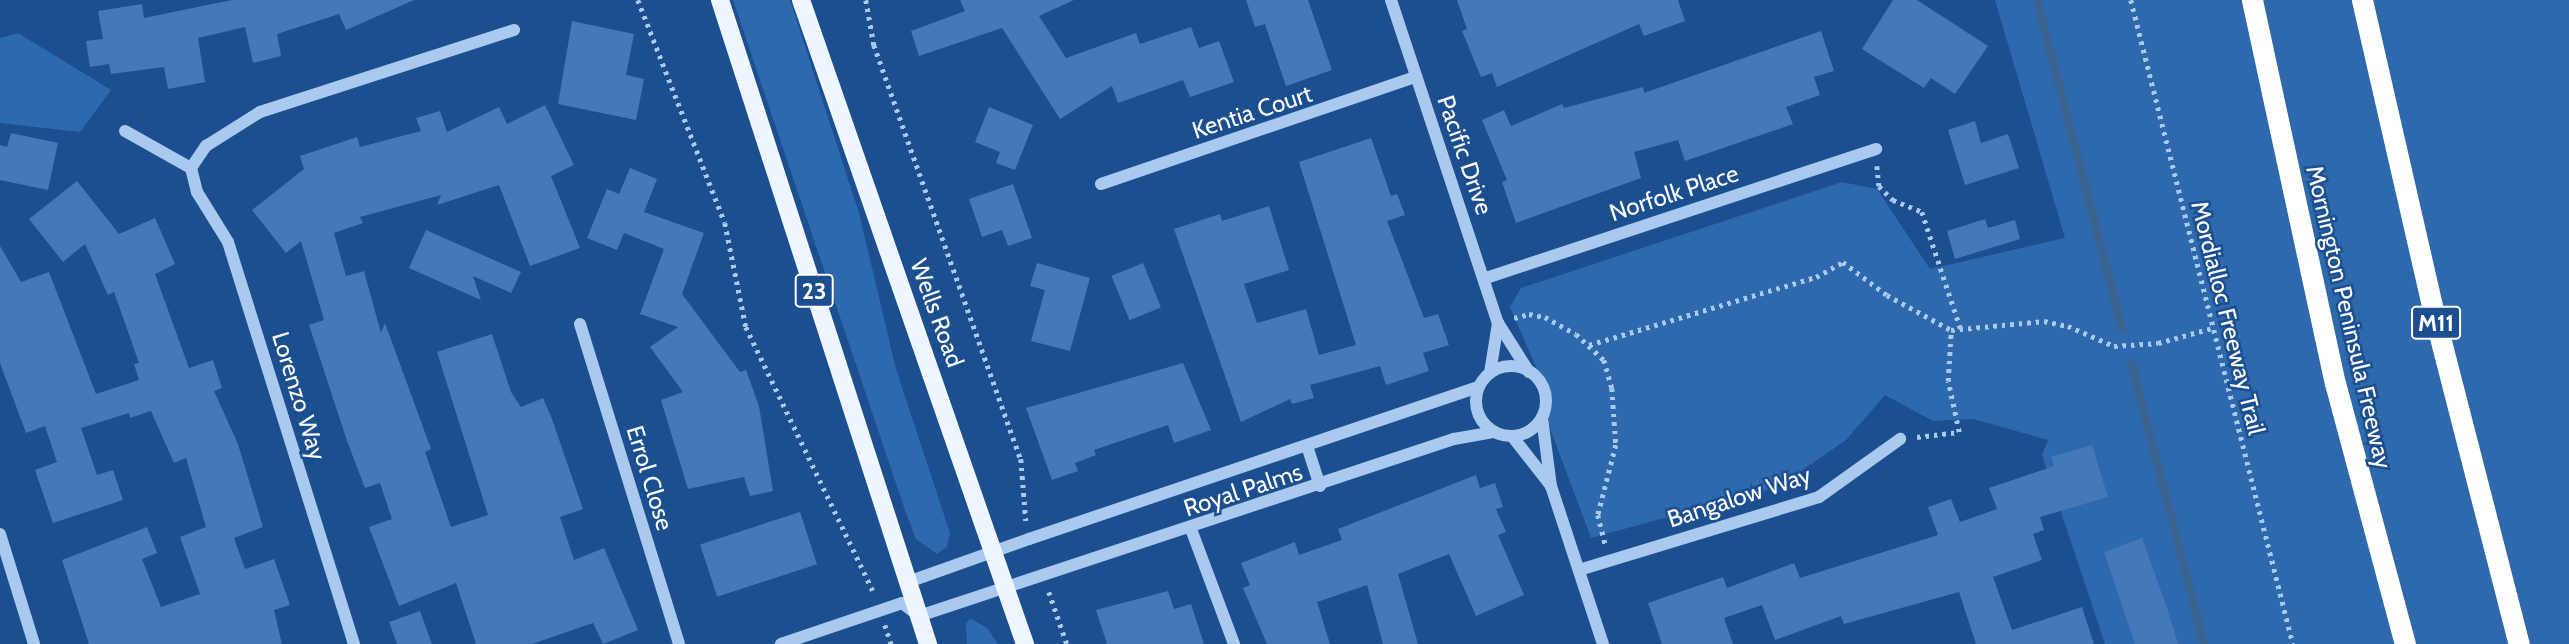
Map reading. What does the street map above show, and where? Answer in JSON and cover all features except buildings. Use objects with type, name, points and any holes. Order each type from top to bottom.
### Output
[{"type":"highway","name":"Mornington Peninsula Freeway","points":[[2252,0],[2335,383],[2404,644]]},
{"type":"highway","name":"M11","points":[[2362,0],[2432,310],[2519,644]]},
{"type":"main road","name":"23","points":[[720,0],[928,644]]},
{"type":"main road","name":"Wells Road","points":[[801,0],[1025,644]]},
{"type":"street","name":"Pacific Drive","points":[[1391,0],[1499,323],[1529,372]]},
{"type":"street","points":[[125,131],[191,168],[206,146],[260,112],[514,30]]},
{"type":"street","name":"Kentia Court","points":[[1101,184],[1416,77]]},
{"type":"street","name":"Norfolk Place","points":[[1486,278],[1876,149]]},
{"type":"street","name":"Lorenzo Way","points":[[191,168],[194,186],[218,222],[236,263],[354,644]]},
{"type":"street","name":"Pacific Drive","points":[[1490,373],[1499,323]]},
{"type":"street","name":"Errol Close","points":[[580,324],[679,644]]},
{"type":"street","points":[[1542,418],[1535,427],[1512,436],[1494,432],[1476,408],[1479,387],[1490,373],[1510,367],[1529,372],[1543,387],[1542,418],[1552,486],[1603,644]]},
{"type":"street","name":"Royal Palms","points":[[908,582],[1479,387]]},
{"type":"street","name":"Royal Palms","points":[[919,616],[1043,578],[1454,439],[1494,432]]},
{"type":"street","points":[[1512,436],[1552,486]]},
{"type":"street","name":"Bangalow Way","points":[[1579,570],[1819,497],[1900,439]]},
{"type":"street","points":[[1307,446],[1320,486]]},
{"type":"street","points":[[1191,529],[1234,644]]},
{"type":"street","points":[[0,534],[34,644]]},
{"type":"street","points":[[902,603],[908,582]]},
{"type":"street","points":[[781,644],[902,603]]},
{"type":"street","points":[[902,603],[919,616]]},
{"type":"path","points":[[638,0],[725,223],[746,327],[811,454],[881,610],[891,644]]},
{"type":"path","points":[[866,0],[874,45],[1021,459],[1029,539]]},
{"type":"path","name":"Mordialloc Freeway Trail","points":[[2131,0],[2293,644]]},
{"type":"path","points":[[1876,149],[1879,186],[1894,200],[1922,212],[1961,330]]},
{"type":"path","points":[[1589,345],[1816,277],[1843,262],[1887,295],[1951,330],[2044,321],[2068,326],[2114,346],[2158,343],[2213,328]]},
{"type":"path","points":[[1499,323],[1529,314],[1545,317],[1589,345],[1604,360],[1615,413],[1616,446],[1598,515],[1611,560]]},
{"type":"path","points":[[1900,439],[1959,432],[1948,381],[1951,330]]},
{"type":"path","points":[[1043,578],[1067,644]]},
{"type":"shaded area","points":[[733,0],[790,0],[859,213],[896,369],[950,533],[947,547],[937,554],[916,539],[905,510]]},
{"type":"shaded area","points":[[1995,0],[2569,0],[2569,644],[2105,644],[2042,455],[2048,440],[1973,419],[1933,421],[1885,395],[1846,440],[1778,487],[1591,538],[1549,426],[1547,392],[1510,307],[1521,288],[1842,182],[1877,189],[1930,269],[2065,238]]},
{"type":"shaded area","points":[[18,33],[111,90],[80,132],[0,123],[0,38]]},
{"type":"shaded area","points":[[970,618],[987,628],[998,644],[967,644],[966,624]]},
{"type":"waterway","points":[[2037,0],[2122,329]]},
{"type":"waterway","points":[[2131,362],[2204,644]]}]
